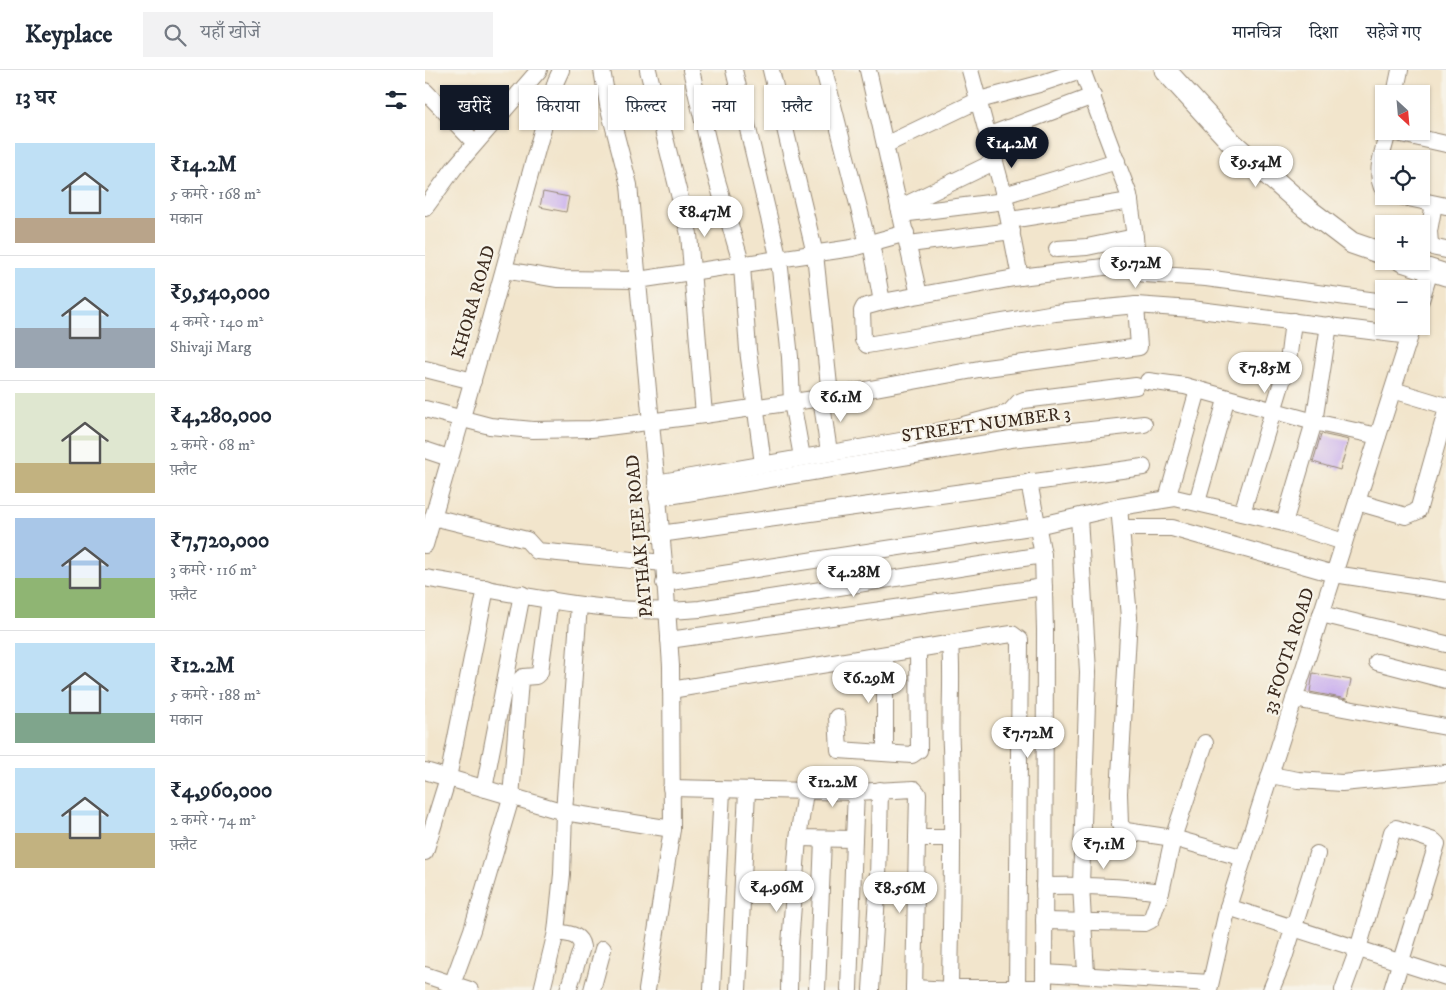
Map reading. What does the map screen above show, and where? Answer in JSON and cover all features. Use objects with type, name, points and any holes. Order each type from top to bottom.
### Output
[{"type":"main road","points":[[1165,70],[1231,143],[1306,208],[1352,243],[1375,251]]},
{"type":"street","points":[[425,208],[475,143],[539,70]]},
{"type":"street","name":"KHORA ROAD","points":[[426,538],[431,506],[449,458],[473,381],[555,82],[561,70]]},
{"type":"street","name":"PATHAK JEE ROAD","points":[[602,70],[629,184],[664,563],[669,640],[672,829],[647,990]]},
{"type":"street","points":[[649,70],[689,234],[704,415]]},
{"type":"street","points":[[691,70],[717,176],[742,266],[754,407],[763,464]]},
{"type":"street","points":[[734,70],[779,260],[790,357],[792,402],[802,457]]},
{"type":"street","points":[[771,70],[815,254],[829,452]]},
{"type":"street","points":[[824,70],[869,243],[882,302]]},
{"type":"street","points":[[970,70],[1005,198],[1020,277]]},
{"type":"street","points":[[885,145],[979,100],[1039,84],[1081,70],[1117,160],[1130,201],[1137,263],[1145,274],[1206,278],[1375,301]]},
{"type":"street","points":[[1397,85],[1400,70]]},
{"type":"street","points":[[873,72],[885,145],[908,238],[919,295]]},
{"type":"street","points":[[425,91],[475,143]]},
{"type":"street","points":[[987,136],[1093,96]]},
{"type":"street","points":[[1427,140],[1446,144]]},
{"type":"street","points":[[900,211],[1005,198],[1117,160]]},
{"type":"street","points":[[900,211],[994,162]]},
{"type":"street","points":[[504,270],[558,279],[638,280],[742,266],[869,243],[1011,226],[1130,201]]},
{"type":"street","points":[[1440,205],[1429,231],[1430,244],[1436,248],[1446,250]]},
{"type":"street","points":[[1057,249],[1087,247],[1135,237]]},
{"type":"street","points":[[1137,263],[1020,277],[882,302],[864,307],[861,310],[863,340],[867,345],[1055,313],[1136,305],[1375,328]]},
{"type":"street","points":[[1430,286],[1438,273]]},
{"type":"street","points":[[425,409],[461,420],[490,426],[533,430],[591,429],[651,423],[792,402],[979,369],[1139,347],[1136,305]]},
{"type":"street","points":[[1243,513],[1288,362],[1293,321]]},
{"type":"street","points":[[1284,523],[1314,422],[1329,325]]},
{"type":"street","name":"33 FOOTA ROAD","points":[[1210,987],[1228,907],[1410,335]]},
{"type":"street","points":[[425,370],[473,381]]},
{"type":"street","points":[[657,491],[763,464],[906,440],[1009,413],[1019,402],[1025,400],[1142,384],[1198,390],[1226,400],[1378,436]]},
{"type":"street","points":[[1167,499],[1198,390]]},
{"type":"street","points":[[1393,390],[1446,406]]},
{"type":"street","points":[[1197,502],[1226,400]]},
{"type":"street","points":[[1357,502],[1406,516],[1418,511],[1446,412]]},
{"type":"street","name":"STREET NUMBER 3","points":[[657,491],[1011,439],[1144,424]]},
{"type":"street","points":[[425,450],[449,458]]},
{"type":"street","points":[[660,534],[1143,467]]},
{"type":"street","points":[[1029,482],[1043,556],[1044,587],[1044,984]]},
{"type":"street","points":[[664,583],[1037,526],[1119,507],[1167,499],[1197,502],[1243,513],[1284,523],[1345,542]]},
{"type":"street","points":[[431,506],[527,540],[537,551],[664,563]]},
{"type":"street","points":[[1119,507],[1129,617],[1119,793],[1120,825],[1126,831],[1173,838],[1244,858]]},
{"type":"street","points":[[1079,517],[1088,672],[1081,885],[1086,974]]},
{"type":"street","points":[[1122,528],[1172,528],[1334,574],[1446,591]]},
{"type":"street","points":[[425,578],[579,605],[643,612],[666,612],[700,609],[1043,556]]},
{"type":"street","points":[[669,640],[1044,587]]},
{"type":"street","points":[[425,852],[447,778],[486,588]]},
{"type":"street","points":[[484,789],[522,594]]},
{"type":"street","points":[[451,987],[472,930],[511,798],[520,680],[523,677],[536,676],[540,672],[550,599]]},
{"type":"street","points":[[543,990],[555,932],[562,874],[564,812],[579,605]]},
{"type":"street","points":[[1321,614],[1446,644]]},
{"type":"street","points":[[671,690],[1012,634],[1020,640],[1017,989]]},
{"type":"street","points":[[950,644],[953,678],[950,989]]},
{"type":"street","points":[[837,717],[839,750],[912,755],[919,750],[918,650]]},
{"type":"street","points":[[885,656],[885,753]]},
{"type":"street","points":[[1377,662],[1446,680]]},
{"type":"street","points":[[1294,699],[1446,727]]},
{"type":"street","points":[[1044,921],[1145,923],[1151,920],[1161,892],[1173,838],[1205,743]]},
{"type":"street","points":[[425,771],[511,798],[564,812],[672,829]]},
{"type":"street","points":[[1270,775],[1298,780],[1342,783],[1446,774]]},
{"type":"street","points":[[671,788],[805,792],[856,792],[909,788],[917,791],[915,989],[1017,989],[1086,974],[1210,987]]},
{"type":"street","points":[[712,990],[722,790]]},
{"type":"street","points":[[738,990],[747,790]]},
{"type":"street","points":[[871,990],[878,880],[880,790]]},
{"type":"street","points":[[789,990],[790,945],[798,838],[805,792]]},
{"type":"street","points":[[849,990],[856,792]]},
{"type":"street","points":[[1343,990],[1359,949],[1393,829],[1400,829],[1434,841],[1437,844],[1391,990]]},
{"type":"street","points":[[798,838],[854,839]]},
{"type":"street","points":[[917,838],[952,838]]},
{"type":"street","points":[[817,990],[823,839]]},
{"type":"street","points":[[1271,990],[1294,928],[1317,854]]},
{"type":"street","points":[[1044,886],[1081,885],[1134,888],[1161,892]]},
{"type":"street","points":[[1228,907],[1446,977]]},
{"type":"street","points":[[555,932],[577,936],[581,940],[582,947],[568,990]]},
{"type":"street","points":[[592,990],[603,949]]},
{"type":"street","points":[[425,975],[451,987],[470,990]]},
{"type":"building","points":[[543,192],[569,197],[566,212],[540,207]]},
{"type":"building","points":[[1321,434],[1349,440],[1340,470],[1313,462]]},
{"type":"building","points":[[1313,673],[1351,680],[1347,699],[1310,692]]}]
